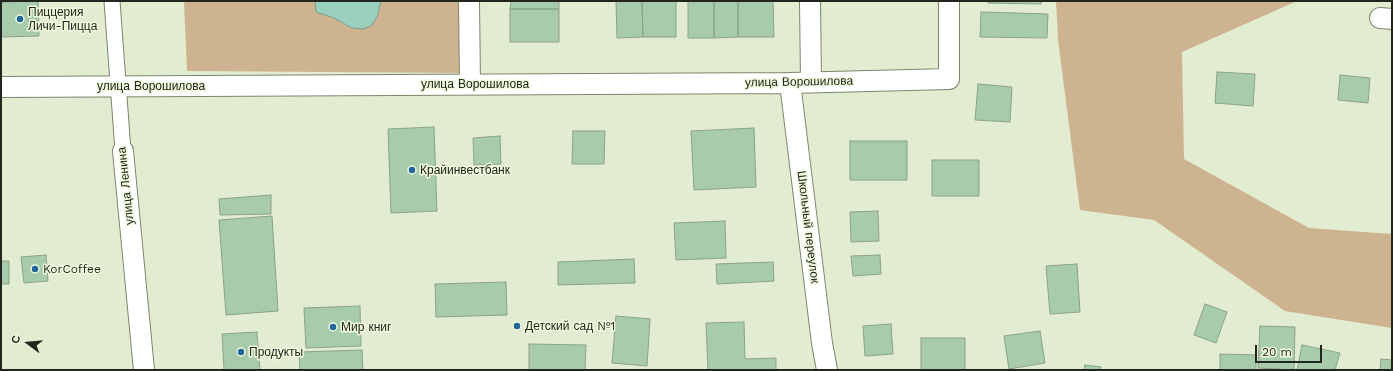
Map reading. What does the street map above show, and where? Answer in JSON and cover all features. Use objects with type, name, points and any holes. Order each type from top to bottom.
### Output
[{"type":"street","name":"улица Ленина","points":[[112,1],[117,86],[144,370]]},
{"type":"street","points":[[469,1],[470,84]]},
{"type":"street","points":[[810,1],[811,82]]},
{"type":"street","name":"улица Ворошилова","points":[[1,87],[790,83],[949,79],[949,1]]},
{"type":"street","name":"Школьный переулок","points":[[790,83],[822,343],[827,370]]},
{"type":"shaded area","points":[[184,1],[461,1],[462,73],[187,71]]},
{"type":"shaded area","points":[[1056,1],[1297,1],[1182,52],[1184,159],[1309,228],[1392,234],[1392,328],[1285,311],[1154,220],[1080,210],[1058,40]]},
{"type":"water","points":[[315,1],[381,1],[377,17],[371,26],[363,29],[352,28],[334,18],[316,12]]},
{"type":"building","name":"Пиццерия Личи-Пицца","points":[[38,1],[39,36],[1,37],[1,2]]},
{"type":"building","points":[[511,1],[559,1],[559,9],[510,9]]},
{"type":"building","points":[[616,1],[642,1],[643,37],[617,38]]},
{"type":"building","points":[[642,1],[676,1],[676,37],[643,37]]},
{"type":"building","points":[[688,1],[714,1],[714,38],[688,38]]},
{"type":"building","points":[[714,1],[738,1],[738,37],[714,38]]},
{"type":"building","points":[[738,1],[773,1],[774,37],[738,37]]},
{"type":"building","points":[[988,1],[1041,1],[1041,4],[988,3]]},
{"type":"building","points":[[510,9],[559,9],[559,42],[510,42]]},
{"type":"building","points":[[981,12],[1048,14],[1047,38],[980,37]]},
{"type":"building","points":[[1217,72],[1255,74],[1253,106],[1215,103]]},
{"type":"building","points":[[1340,75],[1370,78],[1368,103],[1338,100]]},
{"type":"building","points":[[978,84],[1012,87],[1010,122],[975,120]]},
{"type":"building","name":"Крайинвестбанк","points":[[434,127],[437,211],[391,213],[388,129]]},
{"type":"building","points":[[754,128],[756,187],[694,190],[691,131]]},
{"type":"building","points":[[573,131],[605,131],[604,164],[572,164]]},
{"type":"building","points":[[500,136],[501,164],[474,165],[473,138]]},
{"type":"building","points":[[850,141],[907,141],[907,180],[850,180]]},
{"type":"building","points":[[932,160],[979,160],[979,196],[932,196]]},
{"type":"building","points":[[271,195],[271,214],[220,215],[219,199]]},
{"type":"building","points":[[878,211],[879,241],[851,242],[850,212]]},
{"type":"building","points":[[272,216],[278,311],[226,315],[219,220]]},
{"type":"building","points":[[725,221],[726,258],[676,260],[674,223]]},
{"type":"building","name":"KorCoffee","points":[[46,255],[48,281],[24,283],[21,257]]},
{"type":"building","points":[[880,255],[881,274],[853,276],[851,256]]},
{"type":"building","points":[[634,259],[635,283],[558,285],[558,262]]},
{"type":"building","points":[[1,261],[9,261],[9,284],[1,284]]},
{"type":"building","points":[[773,262],[774,281],[717,284],[716,264]]},
{"type":"building","points":[[1077,264],[1080,312],[1050,314],[1046,266]]},
{"type":"building","points":[[506,282],[507,315],[436,317],[435,284]]},
{"type":"building","points":[[1205,304],[1227,312],[1216,343],[1194,335]]},
{"type":"building","name":"Мир книг","points":[[360,306],[361,346],[306,348],[304,308]]},
{"type":"building","points":[[616,316],[650,319],[647,366],[612,363]]},
{"type":"building","points":[[744,322],[745,359],[776,358],[776,370],[708,370],[706,323]]},
{"type":"building","points":[[891,324],[893,354],[865,356],[863,326]]},
{"type":"building","points":[[1260,326],[1295,327],[1294,370],[1258,368]]},
{"type":"building","points":[[1040,331],[1045,363],[1009,369],[1004,336]]},
{"type":"building","name":"Продукты","points":[[257,332],[260,370],[224,370],[222,334]]},
{"type":"building","points":[[921,338],[965,338],[965,370],[921,370]]},
{"type":"building","points":[[529,344],[586,345],[585,370],[529,370]]},
{"type":"building","points":[[1302,345],[1340,353],[1335,370],[1297,370]]},
{"type":"building","points":[[362,350],[363,370],[300,370],[299,352]]},
{"type":"building","points":[[1220,354],[1256,355],[1256,370],[1220,370]]},
{"type":"building","points":[[1381,359],[1392,360],[1392,370],[1380,370]]},
{"type":"building","points":[[1085,365],[1101,367],[1100,370],[1084,370]]},
{"type":"place","name":"Пиццерия Личи-Пицца","points":[[20,19]]},
{"type":"place","name":"Крайинвестбанк","points":[[412,170]]},
{"type":"place","name":"KorCoffee","points":[[35,269]]},
{"type":"place","name":"Детский сад №1","points":[[517,326]]},
{"type":"place","name":"Мир книг","points":[[333,327]]},
{"type":"place","name":"Продукты","points":[[241,352]]}]
